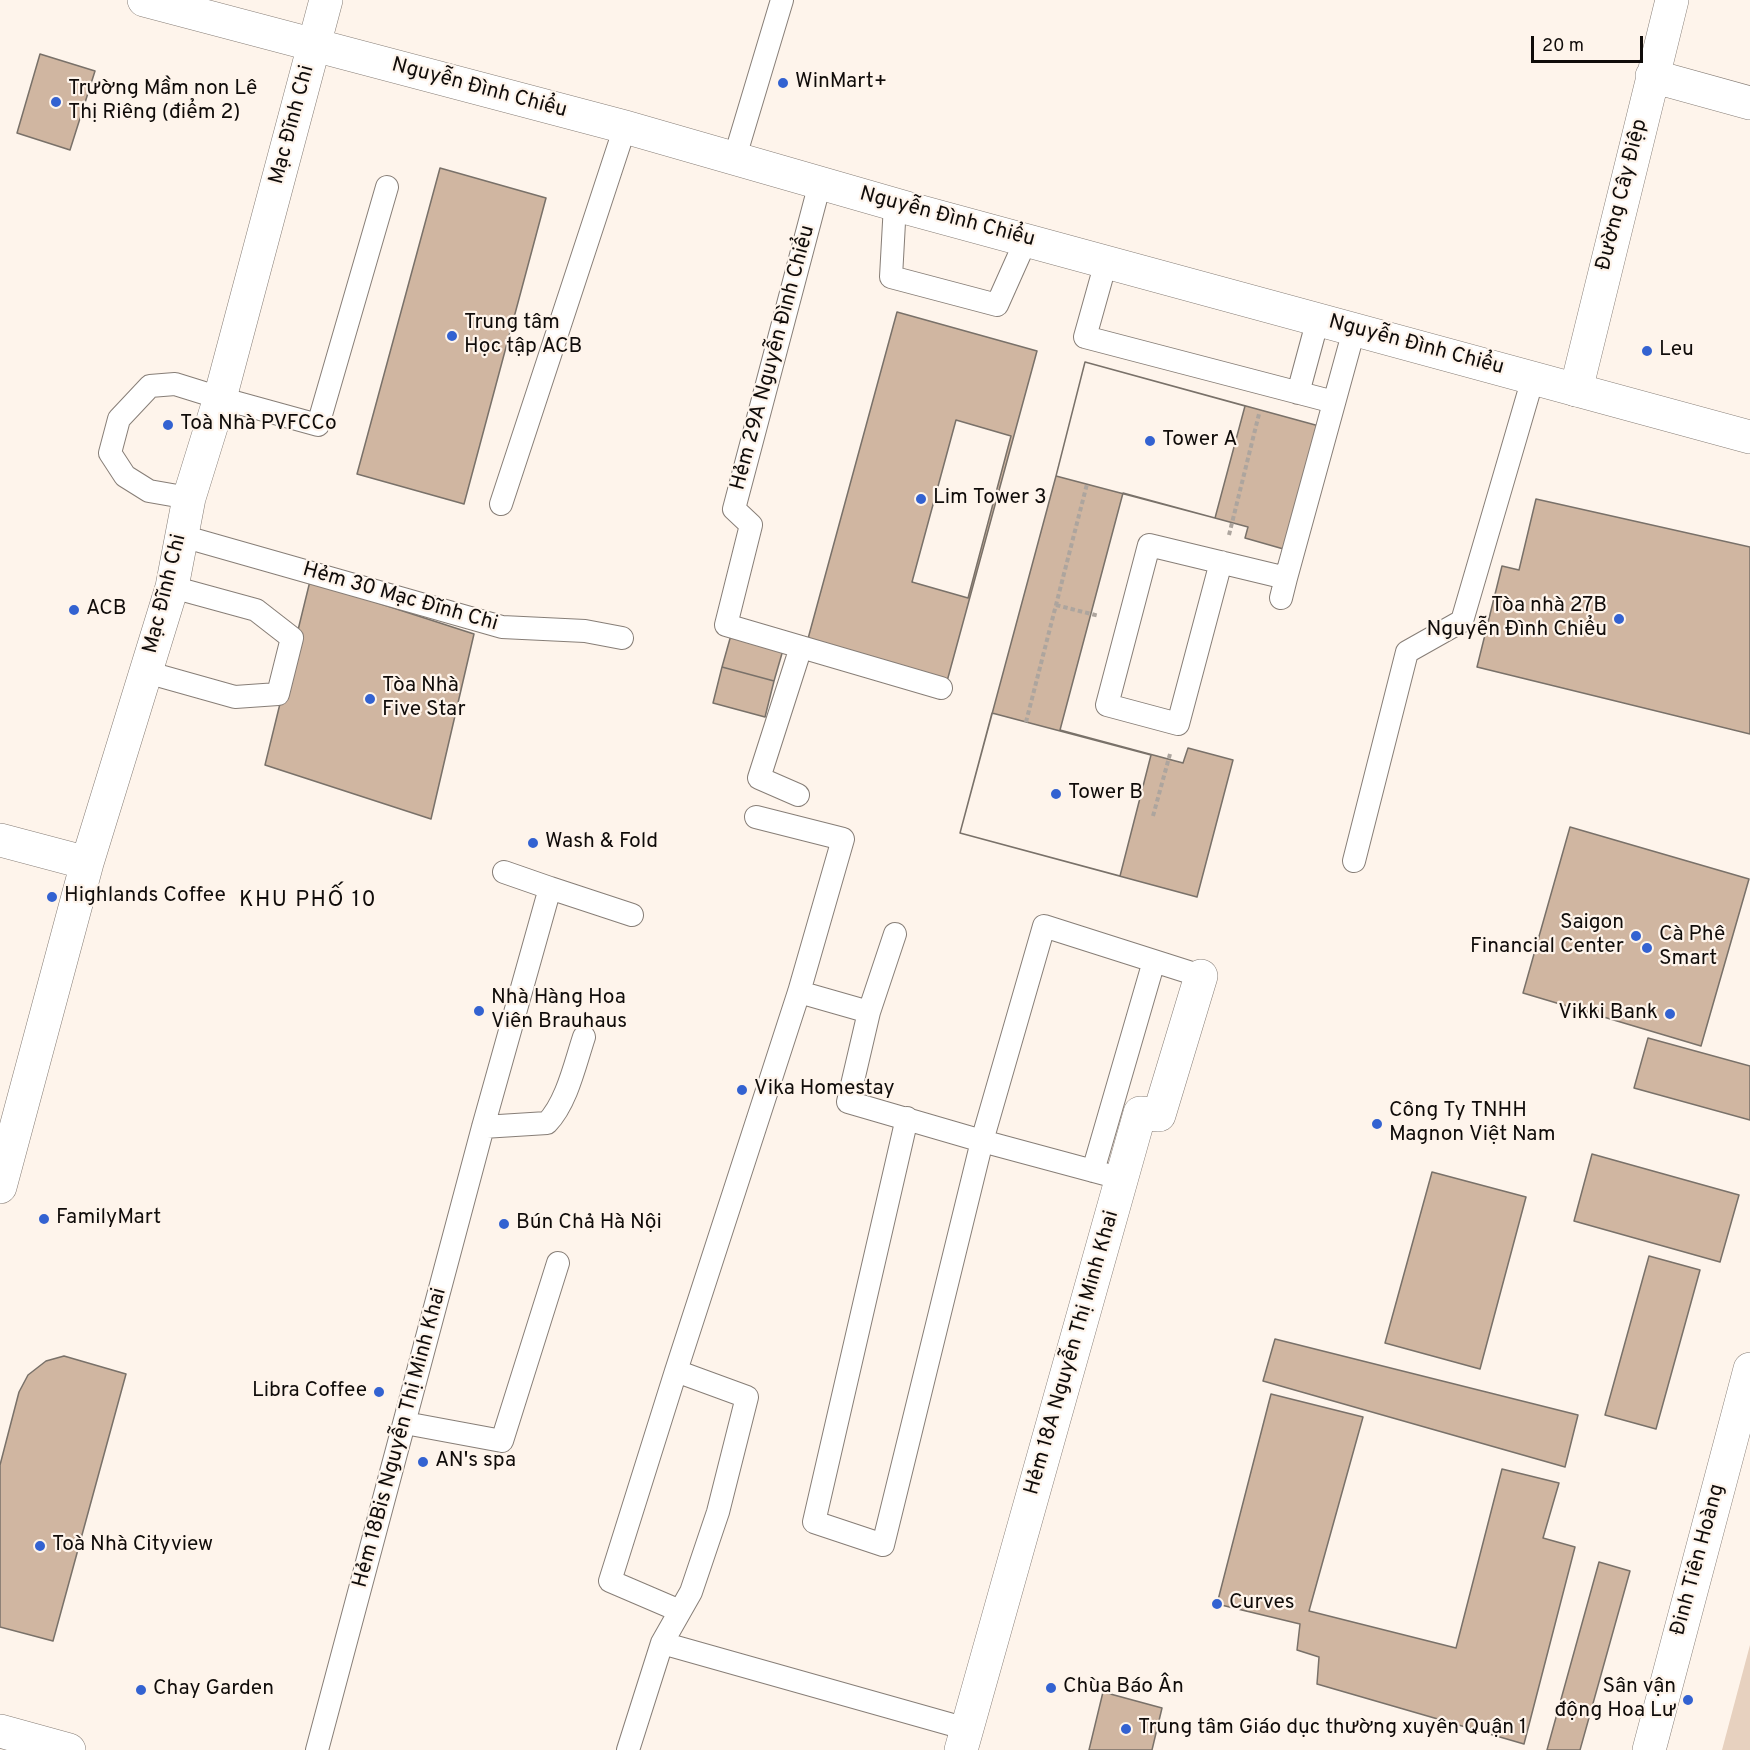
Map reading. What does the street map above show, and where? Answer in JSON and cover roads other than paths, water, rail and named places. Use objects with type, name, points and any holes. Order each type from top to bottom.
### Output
[{"type":"street","name":"Nguyễn Đình Chiểu","points":[[144,0],[624,127],[734,160],[1750,437]]},
{"type":"street","name":"Mạc Đĩnh Chi","points":[[0,1187],[87,863],[172,587],[189,498],[220,398],[326,0]]},
{"type":"street","name":"Đường Cây Điệp","points":[[1576,390],[1672,0]]},
{"type":"street","points":[[1652,76],[1750,103]]},
{"type":"street","points":[[0,840],[87,863]]},
{"type":"street","name":"Hẻm 18A Nguyễn Thị Minh Khai","points":[[964,1739],[1108,1175],[1140,1113],[1159,1114],[1201,976]]},
{"type":"street","name":"Đinh Tiên Hoàng","points":[[1649,1750],[1750,1369]]},
{"type":"street","points":[[0,1731],[69,1750]]},
{"type":"lane","points":[[734,160],[782,0]]},
{"type":"lane","points":[[501,504],[624,127]]},
{"type":"lane","name":"Hẻm 29A Nguyễn Đình Chiểu","points":[[820,183],[734,509],[751,525],[726,625],[941,688]]},
{"type":"lane","points":[[189,498],[149,491],[125,476],[110,453],[119,418],[150,386],[175,384],[318,424],[387,187]]},
{"type":"lane","points":[[895,204],[891,277],[997,305],[1026,240]]},
{"type":"lane","points":[[1106,262],[1085,337],[1334,402]]},
{"type":"lane","points":[[1304,394],[1334,324]]},
{"type":"lane","points":[[1221,562],[1178,724],[1107,705],[1149,545],[1221,562],[1284,588],[1334,402],[1334,324]]},
{"type":"lane","points":[[1354,861],[1407,652],[1462,621],[1533,378]]},
{"type":"lane","name":"Hẻm 30 Mạc Đĩnh Chi","points":[[182,537],[502,627],[585,631],[622,638]]},
{"type":"lane","points":[[146,672],[235,697],[278,694],[292,638],[256,610],[172,587]]},
{"type":"lane","points":[[798,795],[759,778],[801,647]]},
{"type":"lane","points":[[680,1611],[610,1581],[799,992],[843,839],[756,817]]},
{"type":"lane","points":[[504,872],[632,915]]},
{"type":"lane","name":"Hẻm 18Bis Nguyễn Thị Minh Khai","points":[[317,1750],[483,1126],[550,888]]},
{"type":"lane","points":[[907,1118],[814,1522],[883,1545],[982,1141],[1044,926],[1201,976]]},
{"type":"lane","points":[[895,934],[869,1012],[848,1102],[1108,1175],[1154,961]]},
{"type":"lane","points":[[799,992],[869,1012]]},
{"type":"lane","points":[[483,1126],[547,1123],[559,1106],[584,1037]]},
{"type":"lane","points":[[405,1423],[502,1441],[558,1263]]},
{"type":"lane","points":[[628,1750],[662,1643],[691,1592],[718,1512],[747,1397],[676,1371]]},
{"type":"lane","points":[[662,1643],[964,1739]]},
{"type":"place","name":"WinMart+","points":[[783,83]]},
{"type":"place","name":"Trường Mầm non Lê Thị Riêng (điểm 2)","points":[[56,102]]},
{"type":"place","name":"Trung tâm Học tập ACB","points":[[452,336]]},
{"type":"place","name":"Leu","points":[[1647,351]]},
{"type":"place","name":"Toà Nhà PVFCCo","points":[[168,425]]},
{"type":"place","name":"Tower A","points":[[1150,441]]},
{"type":"place","name":"Lim Tower 3","points":[[921,499]]},
{"type":"place","name":"ACB","points":[[74,610]]},
{"type":"place","name":"Tòa nhà 27B Nguyễn Đình Chiểu","points":[[1619,619]]},
{"type":"place","name":"Tòa Nhà Five Star","points":[[370,699]]},
{"type":"place","name":"Tower B","points":[[1056,794]]},
{"type":"place","name":"Wash & Fold","points":[[533,843]]},
{"type":"place","name":"Highlands Coffee","points":[[52,897]]},
{"type":"place","name":"Saigon Financial Center","points":[[1636,936]]},
{"type":"place","name":"Cà Phê Smart","points":[[1647,948]]},
{"type":"place","name":"Nhà Hàng Hoa Viên Brauhaus","points":[[479,1011]]},
{"type":"place","name":"Vikki Bank","points":[[1670,1014]]},
{"type":"place","name":"Vika Homestay","points":[[742,1090]]},
{"type":"place","name":"Công Ty TNHH Magnon Việt Nam","points":[[1377,1124]]},
{"type":"place","name":"FamilyMart","points":[[44,1219]]},
{"type":"place","name":"Bún Chả Hà Nội","points":[[504,1224]]},
{"type":"place","name":"Libra Coffee","points":[[379,1392]]},
{"type":"place","name":"AN's spa","points":[[423,1462]]},
{"type":"place","name":"Toà Nhà Cityview","points":[[40,1546]]},
{"type":"place","name":"Curves","points":[[1217,1604]]},
{"type":"place","name":"Chùa Báo Ân","points":[[1051,1688]]},
{"type":"place","name":"Chay Garden","points":[[141,1690]]},
{"type":"place","name":"Sân vận động Hoa Lư","points":[[1688,1700]]},
{"type":"place","name":"Trung tâm Giáo dục thường xuyên Quận 1","points":[[1126,1729]]},
{"type":"district","name":"KHU PHỐ 10","points":[[308,902]]}]
